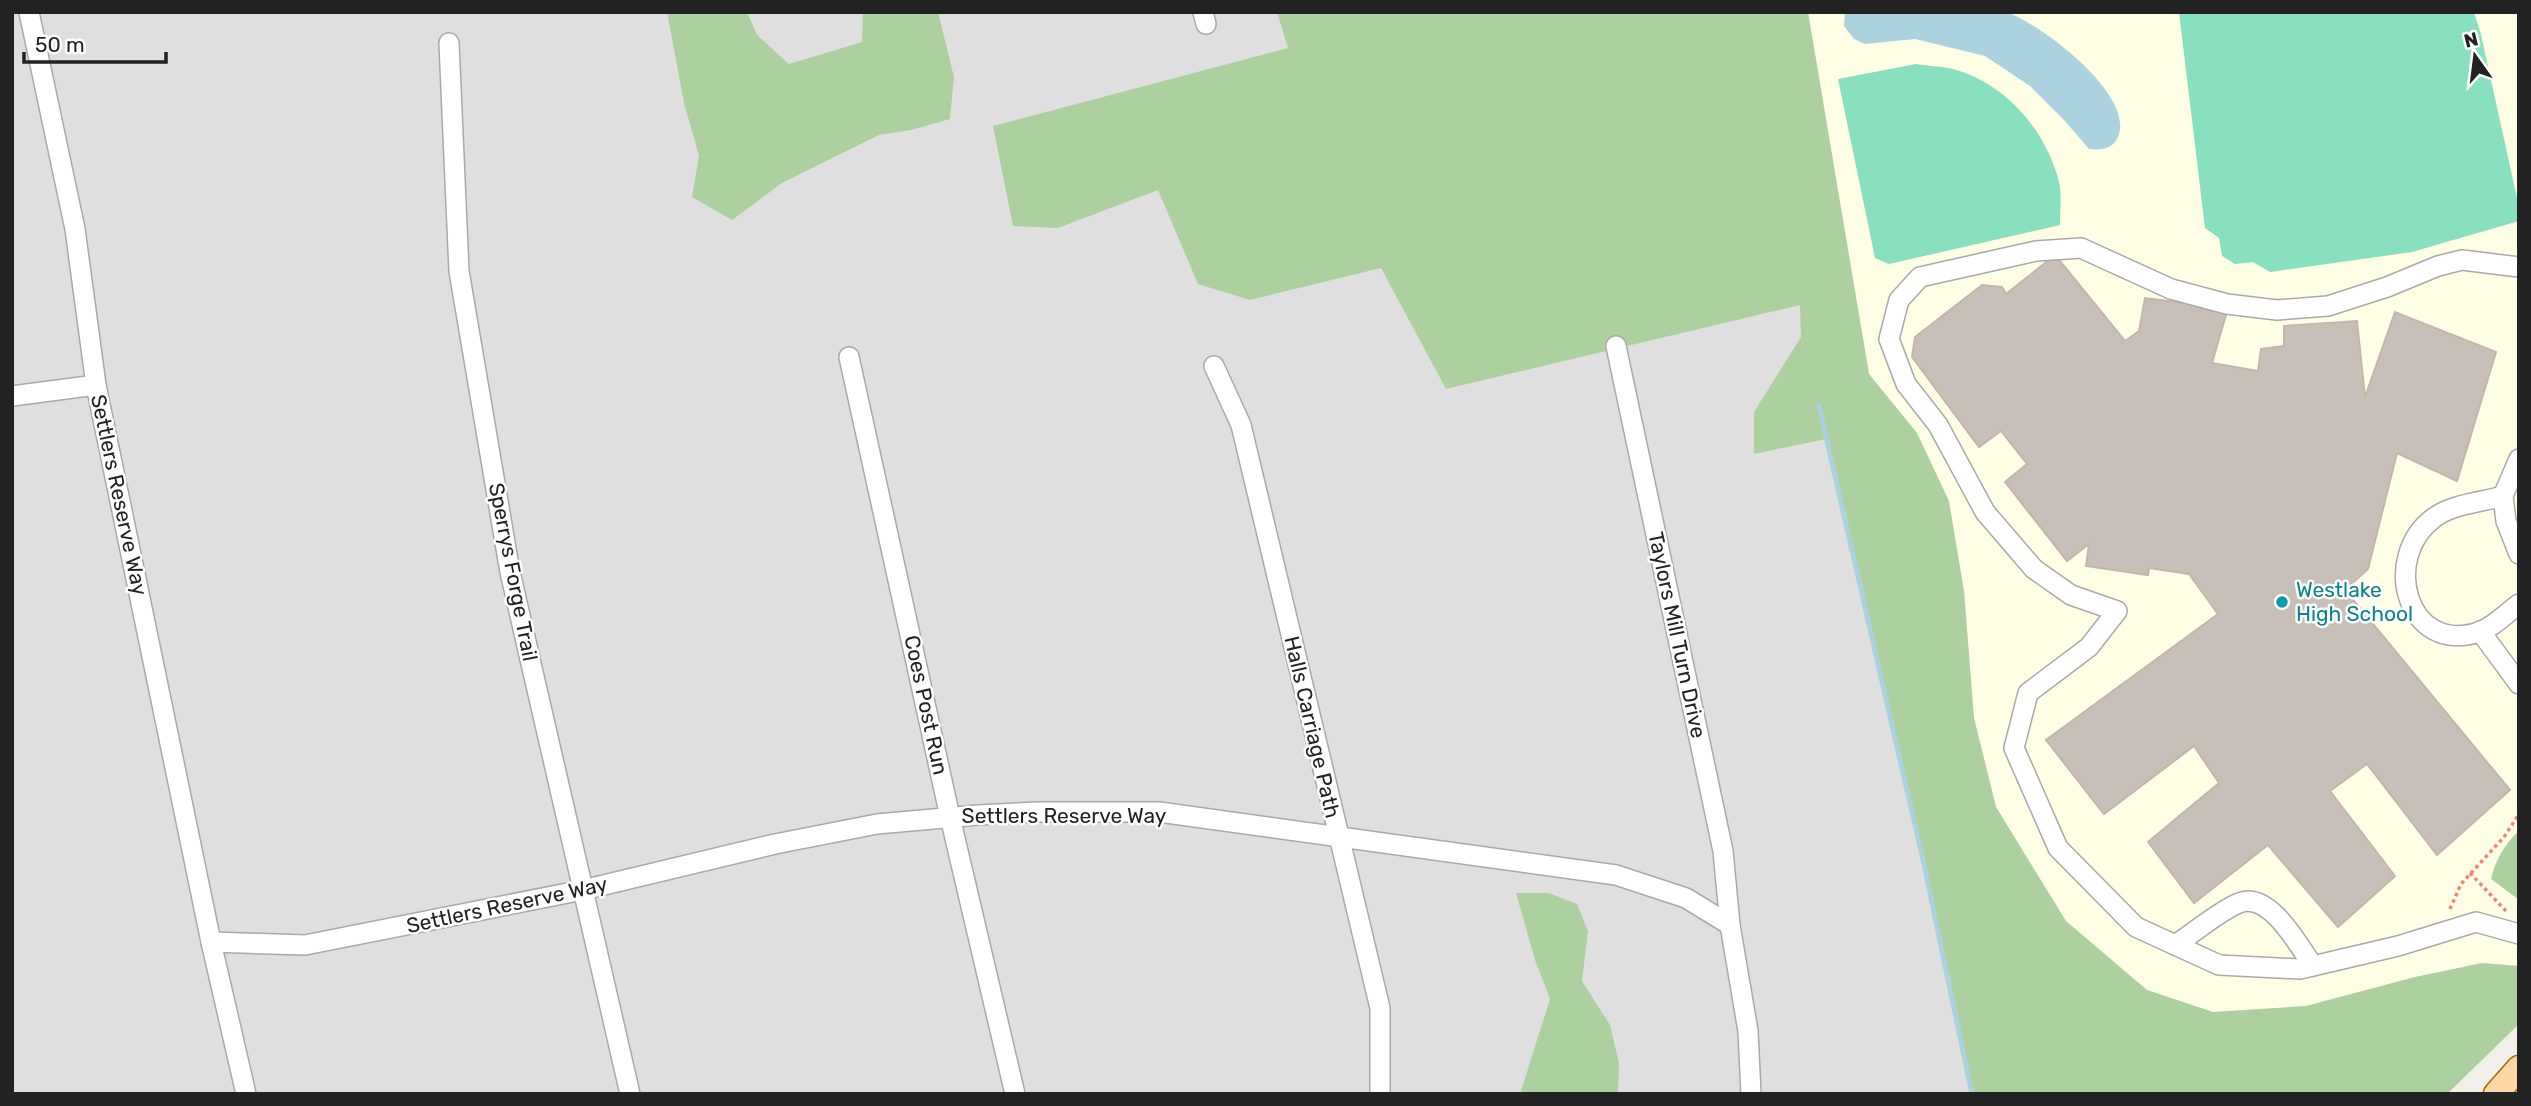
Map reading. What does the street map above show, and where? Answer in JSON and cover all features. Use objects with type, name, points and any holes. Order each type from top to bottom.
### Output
[{"type":"main road","points":[[2496,1094],[2519,1068]]},
{"type":"street","name":"Settlers Reserve Way","points":[[29,12],[75,229],[96,385],[211,942],[306,945],[583,890],[788,841],[877,824],[1038,812],[1159,812],[1616,875],[1686,898],[1730,925]]},
{"type":"street","name":"Sperrys Forge Trail","points":[[449,43],[458,271],[510,572],[629,1094]]},
{"type":"street","points":[[2519,267],[2462,261],[2438,266],[2387,287],[2328,306],[2277,310],[2227,304],[2171,289],[2081,248],[2036,251],[1920,277],[1899,300],[1889,339],[1906,384],[1938,425],[1984,512],[2041,576],[2071,595],[2117,611],[2090,647],[2028,693],[2014,748],[2058,848],[2136,927],[2219,965],[2300,969],[2398,946],[2476,922],[2519,934]]},
{"type":"street","name":"Taylors Mill Turn Drive","points":[[1616,346],[1723,851],[1730,925],[1748,1031],[1751,1094]]},
{"type":"street","name":"Coes Post Run","points":[[849,357],[950,817],[1015,1094]]},
{"type":"street","name":"Halls Carriage Path","points":[[1214,366],[1241,425],[1380,1008],[1380,1094]]},
{"type":"street","points":[[12,396],[96,385]]},
{"type":"street","points":[[2519,459],[2503,496],[2506,521],[2519,554]]},
{"type":"street","points":[[2503,496],[2438,515],[2424,527],[2412,545],[2405,564],[2404,583],[2421,619],[2438,632],[2459,636],[2495,624],[2519,604]]},
{"type":"street","points":[[2480,631],[2514,678]]},
{"type":"street","points":[[2175,945],[2241,902],[2254,901],[2269,908],[2290,931],[2313,966]]},
{"type":"street","points":[[211,942],[246,1094]]},
{"type":"path","points":[[2450,909],[2461,884],[2504,837],[2519,814]]},
{"type":"path","points":[[2470,873],[2507,911]]},
{"type":"shaded area","points":[[12,12],[1808,12],[1819,406],[1972,1094],[12,1094]]},
{"type":"shaded area","points":[[1808,12],[2519,12],[2519,966],[2482,963],[2415,977],[2306,1006],[2213,1012],[2147,990],[2066,921],[1996,807],[1974,718],[1964,591],[1917,433],[1869,374]]},
{"type":"green space","points":[[667,12],[747,12],[757,35],[789,64],[862,42],[863,12],[938,12],[954,77],[950,119],[911,130],[879,135],[782,183],[732,220],[692,197],[699,156],[684,103]]},
{"type":"green space","points":[[1277,12],[1808,12],[1869,374],[1917,433],[1949,501],[1964,591],[1974,718],[1996,807],[2066,921],[2147,990],[2213,1012],[2306,1006],[2415,977],[2482,963],[2519,966],[2519,1024],[2447,1094],[1972,1094],[1924,865],[1826,439],[1754,454],[1754,412],[1801,337],[1800,305],[1446,389],[1381,268],[1250,300],[1198,284],[1158,190],[1058,228],[1013,226],[993,126],[1288,48]]},
{"type":"green space","points":[[2179,12],[2474,12],[2519,207],[2519,221],[2412,252],[2270,272],[2253,262],[2235,264],[2222,256],[2219,238],[2205,228]]},
{"type":"green space","points":[[1916,64],[1948,68],[1972,76],[1990,85],[2021,111],[2044,144],[2053,163],[2060,187],[2060,225],[1889,264],[1875,258],[1838,79]]},
{"type":"green space","points":[[2519,831],[2519,900],[2491,879],[2501,853]]},
{"type":"green space","points":[[1516,893],[1549,893],[1577,904],[1588,931],[1582,981],[1610,1025],[1619,1063],[1618,1094],[1520,1094],[1550,999],[1535,960]]},
{"type":"water","points":[[1996,11],[2006,12],[2026,21],[2065,48],[2102,85],[2114,104],[2120,122],[2117,139],[2108,147],[2089,149],[2030,86],[1985,56],[1915,39],[1865,44],[1854,39],[1844,26],[1845,12]]},
{"type":"building","name":"Westlake High School","points":[[2055,255],[2125,341],[2139,331],[2145,298],[2228,308],[2212,363],[2258,371],[2261,349],[2284,346],[2284,326],[2357,321],[2365,397],[2395,312],[2496,352],[2457,481],[2397,453],[2368,569],[2345,590],[2510,790],[2437,855],[2367,764],[2330,791],[2395,876],[2338,927],[2268,845],[2194,903],[2148,842],[2219,783],[2194,746],[2104,814],[2046,740],[2218,614],[2189,574],[2149,568],[2148,575],[2086,566],[2089,544],[2067,561],[2005,482],[2027,464],[2001,431],[1979,447],[1912,357],[1915,337],[1982,285],[2002,287],[2006,294]]},
{"type":"waterway","points":[[1819,406],[1924,865],[1972,1094]]},
{"type":"place","name":"Westlake High School","points":[[2282,602]]}]
